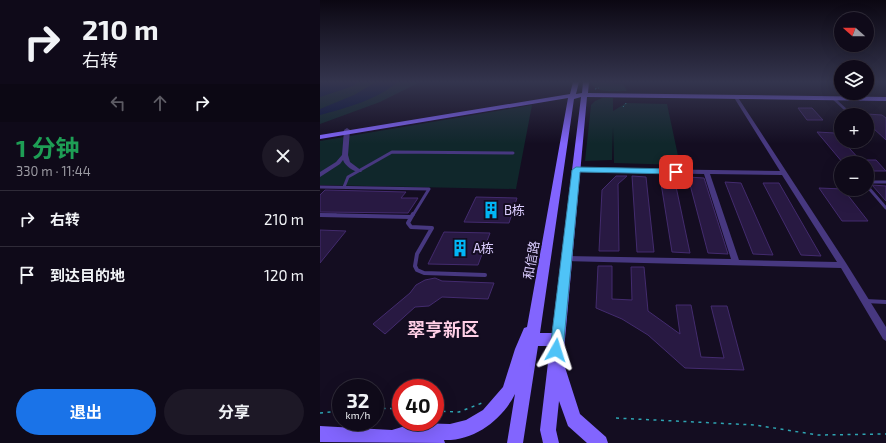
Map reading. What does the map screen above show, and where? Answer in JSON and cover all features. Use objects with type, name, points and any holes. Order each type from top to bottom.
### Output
[{"type":"street","points":[[320,136],[508,103]]},
{"type":"street","name":"和信路","points":[[515,443],[570,103]]},
{"type":"street","points":[[551,443],[548,430],[584,103]]},
{"type":"street","points":[[583,110],[590,103]]},
{"type":"street","points":[[739,103],[843,265],[886,336]]},
{"type":"street","points":[[347,131],[345,159],[349,166],[358,171]]},
{"type":"street","points":[[320,175],[338,163],[345,156]]},
{"type":"street","points":[[576,170],[784,173]]},
{"type":"street","points":[[706,172],[736,263]]},
{"type":"street","points":[[566,259],[843,265]]},
{"type":"street","points":[[403,440],[415,431],[450,432],[468,428],[489,416],[509,391],[522,349],[535,318]]},
{"type":"street","points":[[532,339],[557,340]]},
{"type":"street","points":[[555,360],[574,420],[600,443]]},
{"type":"street","points":[[320,434],[437,443]]},
{"type":"lane","points":[[344,187],[348,177],[384,155],[396,151],[514,153]]},
{"type":"lane","points":[[874,182],[886,182]]},
{"type":"lane","points":[[320,187],[429,189],[408,223],[411,227],[432,228],[413,262],[416,271],[424,273],[485,275]]},
{"type":"lane","points":[[874,194],[886,208]]},
{"type":"lane","points":[[320,215],[411,217]]},
{"type":"lane","points":[[864,300],[886,302]]},
{"type":"path","points":[[444,411],[459,412],[482,403]]},
{"type":"path","points":[[320,413],[332,412]]},
{"type":"path","points":[[616,418],[755,425],[818,435],[886,434]]},
{"type":"green space","points":[[320,103],[378,103],[320,124]]},
{"type":"green space","points":[[593,103],[613,103],[613,111],[626,103],[667,104],[680,165],[614,163],[613,127],[612,160],[585,161],[591,105]]},
{"type":"green space","points":[[532,105],[516,189],[320,185],[320,141]]},
{"type":"shaded area","points":[[335,103],[360,103],[320,115],[320,109]]},
{"type":"building","points":[[798,108],[812,108],[823,120],[807,120]]},
{"type":"building","points":[[874,114],[882,115],[886,118],[886,140],[874,129]]},
{"type":"building","points":[[817,132],[834,133],[834,148],[849,148],[856,156],[837,156]]},
{"type":"building","points":[[874,160],[876,160],[886,171],[874,171]]},
{"type":"building","points":[[616,176],[627,176],[618,184],[619,251],[599,251],[602,190]]},
{"type":"building","points":[[632,176],[646,177],[654,252],[637,252]]},
{"type":"building","points":[[660,177],[674,177],[690,253],[672,252]]},
{"type":"building","points":[[688,177],[704,178],[728,254],[708,253]]},
{"type":"building","points":[[725,182],[741,183],[773,255],[753,254]]},
{"type":"building","points":[[763,183],[779,183],[821,256],[801,255]]},
{"type":"building","points":[[874,185],[886,186],[886,201],[874,187]]},
{"type":"building","points":[[819,188],[834,189],[834,196],[848,196],[868,221],[842,221]]},
{"type":"building","points":[[325,190],[406,192],[401,198],[418,198],[408,213],[320,212],[320,195]]},
{"type":"building","name":"B栋","points":[[476,197],[517,198],[509,223],[464,222]]},
{"type":"building","points":[[320,230],[346,231],[320,263]]},
{"type":"building","name":"A栋","points":[[444,232],[490,233],[478,265],[428,264]]},
{"type":"building","points":[[598,266],[612,266],[612,299],[632,300],[631,267],[644,267],[648,311],[680,334],[676,305],[691,305],[701,357],[724,358],[711,306],[727,306],[744,370],[685,368],[648,335],[622,319],[596,308]]},
{"type":"building","points":[[435,278],[442,281],[494,283],[488,299],[442,297],[429,306],[415,307],[385,334],[373,324],[410,293],[416,285],[425,280]]},
{"type":"place","name":"B栋","points":[[491,210]]},
{"type":"place","name":"A栋","points":[[460,248]]},
{"type":"district","name":"翠亨新区","points":[[443,329]]},
{"type":"route","points":[[556,350],[576,170],[676,172]]}]
